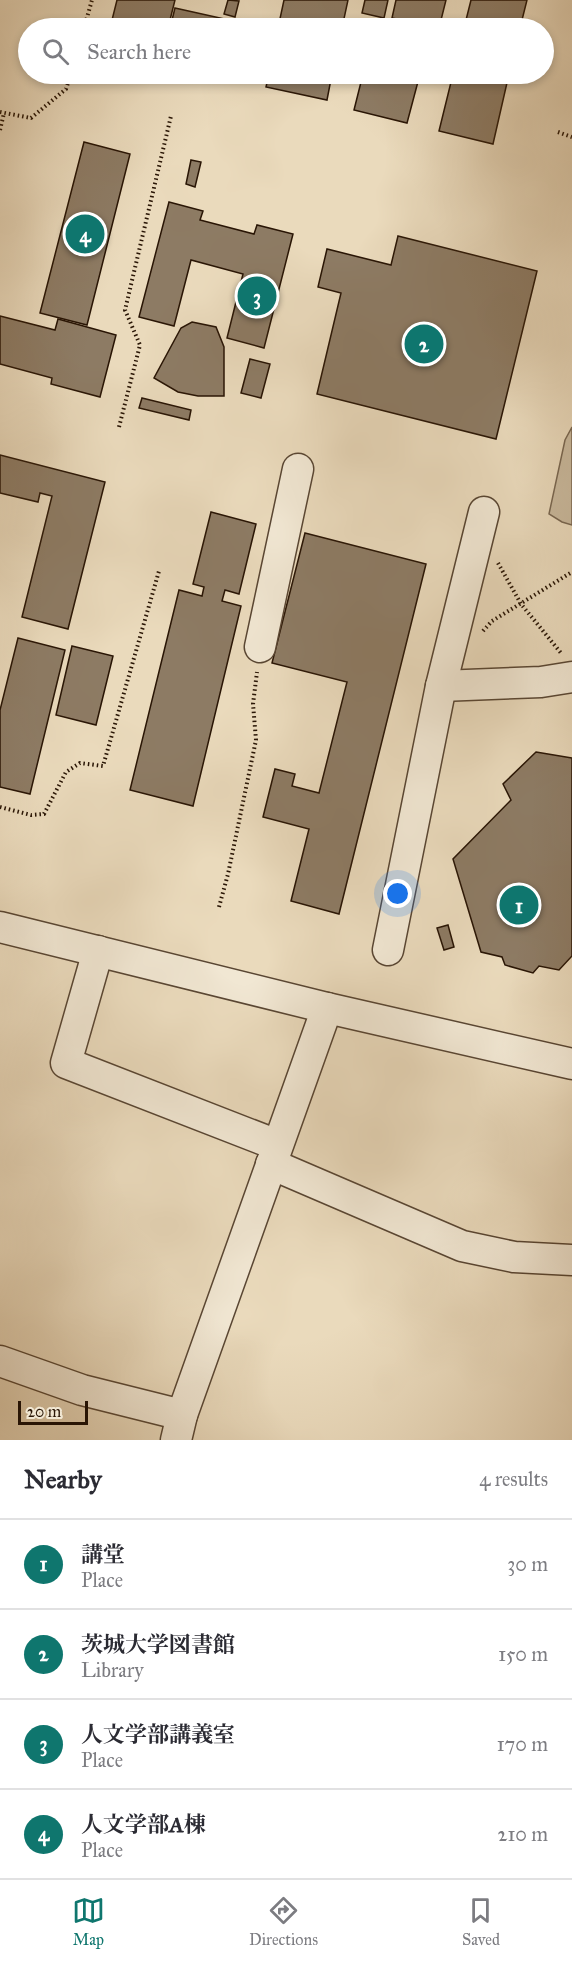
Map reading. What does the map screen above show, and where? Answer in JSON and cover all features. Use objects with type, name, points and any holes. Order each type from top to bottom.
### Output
[{"type":"street","points":[[260,647],[298,469]]},
{"type":"street","points":[[388,950],[441,686],[482,521]]},
{"type":"street","points":[[441,686],[542,682],[569,669]]},
{"type":"street","points":[[0,927],[327,1008],[572,1064]]},
{"type":"street","points":[[98,951],[66,1063],[274,1154],[462,1246],[514,1257],[572,1260]]},
{"type":"street","points":[[0,1360],[178,1427],[327,1008]]},
{"type":"path","points":[[87,18],[92,0]]},
{"type":"path","points":[[0,130],[2,113],[31,118],[66,88],[67,84]]},
{"type":"path","points":[[119,427],[140,345],[125,310],[171,116]]},
{"type":"path","points":[[558,132],[572,136]]},
{"type":"path","points":[[482,521],[484,542],[521,604],[555,644],[569,669]]},
{"type":"path","points":[[0,807],[31,815],[44,814],[66,772],[80,763],[103,766],[159,571]]},
{"type":"path","points":[[479,636],[492,621],[572,572]]},
{"type":"path","points":[[219,907],[256,740],[253,704],[260,647]]},
{"type":"shaded area","points":[[572,427],[572,525],[549,514],[565,440]]},
{"type":"building","points":[[117,0],[175,0],[170,18],[112,18]]},
{"type":"building","points":[[228,0],[239,1],[235,17],[224,14]]},
{"type":"building","points":[[284,0],[348,0],[344,18],[280,18]]},
{"type":"building","points":[[365,0],[388,0],[384,18],[362,13]]},
{"type":"building","points":[[396,0],[446,0],[442,18],[392,18]]},
{"type":"building","points":[[471,0],[527,0],[522,18],[466,18]]},
{"type":"building","points":[[175,8],[220,18],[172,18]]},
{"type":"building","points":[[267,84],[330,84],[327,100],[266,87]]},
{"type":"building","points":[[360,84],[417,84],[407,123],[354,110]]},
{"type":"building","points":[[451,84],[507,84],[493,144],[439,131]]},
{"type":"building","points":[[84,142],[130,154],[87,325],[40,313]]},
{"type":"building","points":[[191,160],[201,162],[195,187],[186,184]]},
{"type":"building","points":[[169,202],[203,211],[200,220],[254,234],[257,225],[293,234],[264,348],[227,338],[243,274],[191,260],[174,326],[139,317]]},
{"type":"building","points":[[398,236],[537,271],[496,439],[317,394],[341,293],[318,287],[327,249],[391,265]]},
{"type":"building","points":[[0,316],[55,330],[58,319],[116,335],[100,397],[51,384],[52,378],[0,364]]},
{"type":"building","points":[[192,322],[216,327],[224,347],[224,396],[198,396],[178,392],[154,378],[181,328]]},
{"type":"building","points":[[250,359],[270,364],[261,398],[241,393]]},
{"type":"building","points":[[142,398],[191,410],[189,420],[139,408]]},
{"type":"building","points":[[0,455],[105,482],[68,629],[22,617],[52,496],[40,493],[38,502],[0,493]]},
{"type":"building","points":[[211,512],[256,524],[239,594],[225,590],[222,601],[241,606],[193,806],[130,790],[179,590],[202,596],[204,587],[193,584]]},
{"type":"building","points":[[305,533],[426,564],[339,914],[291,901],[309,829],[263,817],[275,769],[295,774],[292,786],[319,793],[347,682],[272,663]]},
{"type":"building","points":[[18,638],[65,650],[30,794],[0,787],[0,710]]},
{"type":"building","points":[[72,646],[113,656],[96,725],[56,715]]},
{"type":"building","points":[[536,752],[572,758],[572,956],[559,970],[539,966],[533,973],[505,965],[502,957],[481,952],[453,859],[511,800],[503,784]]},
{"type":"building","points":[[448,925],[454,947],[444,950],[437,928]]},
{"type":"place","name":"人文学部A棟","points":[[85,234]]},
{"type":"place","name":"人文学部講義室","points":[[257,296]]},
{"type":"place","name":"茨城大学図書館","points":[[424,344]]},
{"type":"place","name":"講堂","points":[[519,905]]}]
